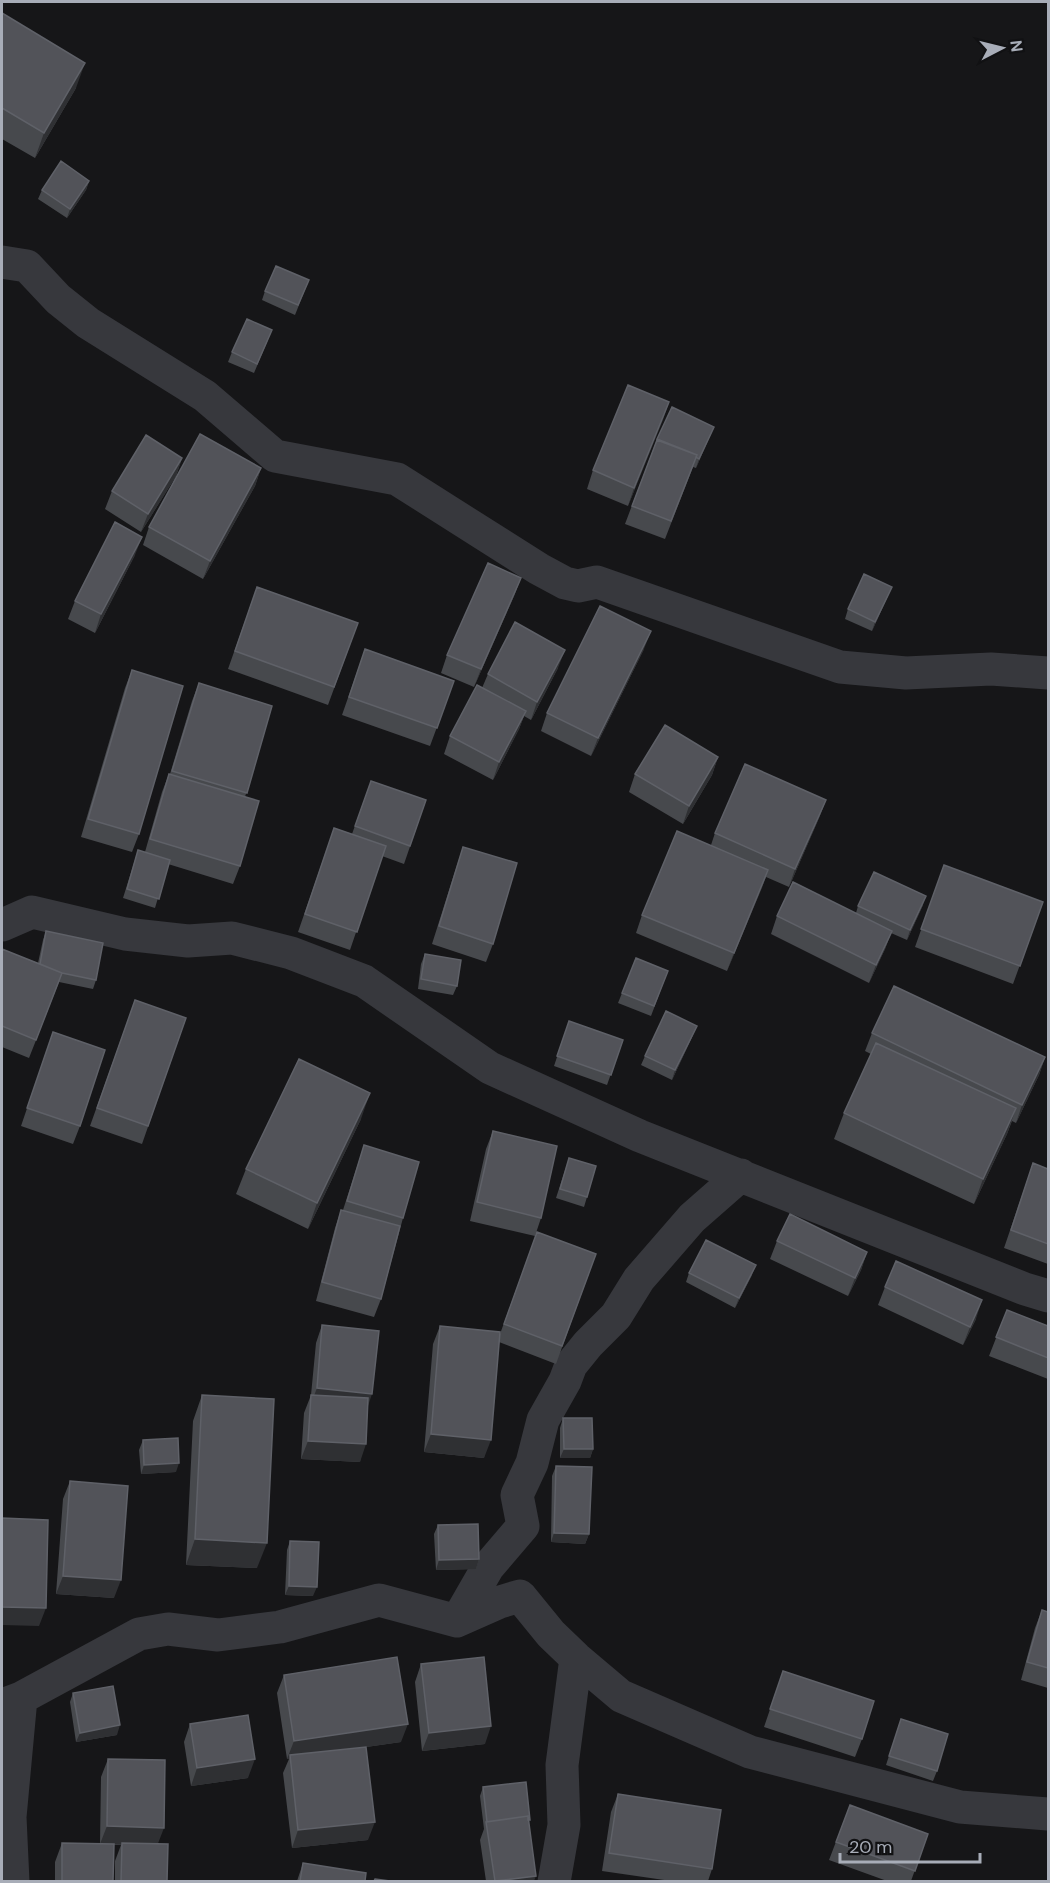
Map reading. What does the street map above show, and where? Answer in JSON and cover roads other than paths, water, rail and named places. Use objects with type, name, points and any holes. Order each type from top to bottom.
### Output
[{"type":"street","points":[[2,262],[27,266],[58,299],[88,323],[205,396],[275,456],[398,478],[539,570],[565,583],[578,586],[597,582],[840,667],[906,673],[991,669],[1048,673]]},
{"type":"street","points":[[2,925],[32,912],[125,934],[188,941],[232,938],[291,952],[364,981],[490,1068],[640,1136],[1025,1289],[1048,1296]]},
{"type":"street","points":[[457,1621],[488,1567],[523,1526],[517,1495],[532,1463],[543,1420],[565,1381],[571,1365],[616,1316],[639,1280],[693,1218],[741,1175]]},
{"type":"street","points":[[14,1881],[10,1817],[11,1702],[139,1634],[168,1629],[218,1635],[280,1628],[379,1600],[457,1621],[520,1596],[551,1634],[621,1696],[750,1752],[960,1807],[1048,1814]]},
{"type":"street","points":[[554,1881],[564,1825],[562,1765],[576,1658]]},
{"type":"street","points":[[567,1723],[621,1696]]}]
